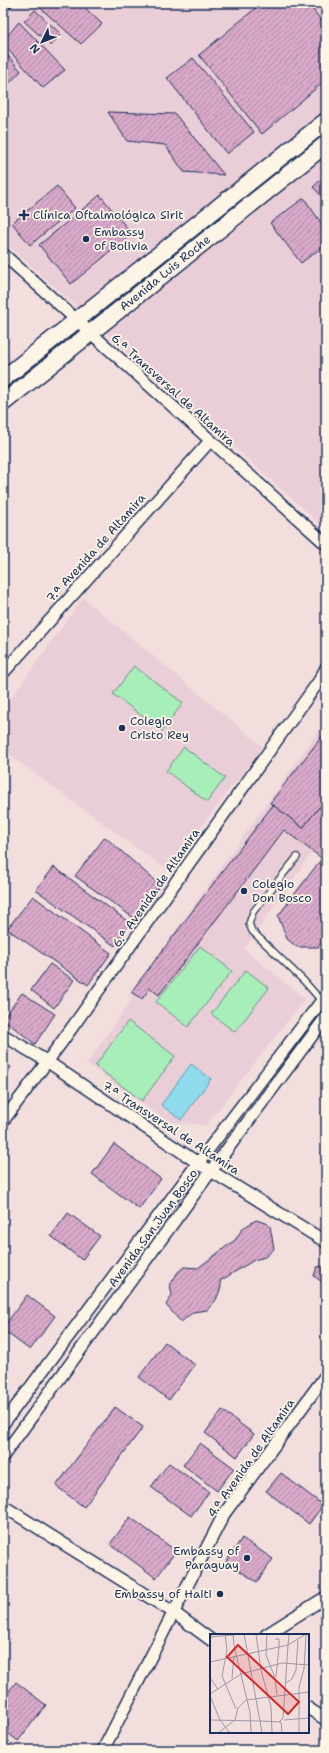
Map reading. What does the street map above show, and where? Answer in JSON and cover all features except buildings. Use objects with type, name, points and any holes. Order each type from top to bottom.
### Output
[{"type":"main road","name":"Avenida Luis Roche","points":[[3,379],[326,120]]},
{"type":"main road","name":"Avenida Luis Roche","points":[[3,402],[326,144]]},
{"type":"street","points":[[3,6],[6,3]]},
{"type":"street","name":"6.ª Transversal de Altamira","points":[[3,254],[326,544]]},
{"type":"street","name":"7.ª Avenida de Altamira","points":[[3,673],[210,441]]},
{"type":"street","name":"6.ª Avenida de Altamira","points":[[3,1121],[48,1062],[319,681],[326,668]]},
{"type":"street","name":"Avenida San Juan Bosco","points":[[3,1424],[198,1163],[324,1001]]},
{"type":"street","name":"Avenida San Juan Bosco","points":[[3,1456],[211,1171],[326,1017]]},
{"type":"street","name":"7.ª Transversal de Altamira","points":[[3,1035],[48,1062],[198,1163],[326,1242]]},
{"type":"street","name":"4.ª Avenida de Altamira","points":[[103,1750],[224,1514],[326,1376]]},
{"type":"street","points":[[3,1506],[173,1612],[210,1639]]},
{"type":"street","points":[[268,1634],[326,1597]]},
{"type":"street","points":[[309,1709],[326,1720]]},
{"type":"lane","points":[[297,857],[253,912],[249,924],[252,931],[324,1001]]},
{"type":"shaded area","points":[[3,3],[326,3],[326,529],[3,241]]},
{"type":"shaded area","name":"Colegio Cristo Rey","points":[[83,598],[263,747],[167,870],[3,750],[3,709]]},
{"type":"shaded area","name":"Colegio Don Bosco","points":[[320,729],[326,733],[326,833],[244,949],[305,999],[206,1125],[168,1122],[87,1064],[133,997],[130,995]]},
{"type":"green space","points":[[134,666],[183,703],[162,731],[113,694]]},
{"type":"green space","points":[[184,747],[225,778],[207,802],[166,771]]},
{"type":"green space","points":[[200,946],[232,971],[188,1027],[156,1002]]},
{"type":"green space","points":[[246,970],[269,988],[235,1032],[211,1014]]},
{"type":"green space","points":[[128,1021],[175,1056],[142,1101],[95,1066]]},
{"type":"water","points":[[191,1064],[211,1079],[181,1120],[161,1105]]},
{"type":"place","name":"Clínica Oftalmológica Sirit","points":[[24,215]]},
{"type":"place","name":"Embassy of Bolivia","points":[[86,239]]},
{"type":"place","name":"Colegio Cristo Rey","points":[[122,728]]},
{"type":"place","name":"Colegio Don Bosco","points":[[244,891]]},
{"type":"place","name":"Embassy of Paraguay","points":[[247,1558]]},
{"type":"place","name":"Embassy of Haiti","points":[[220,1594]]}]
